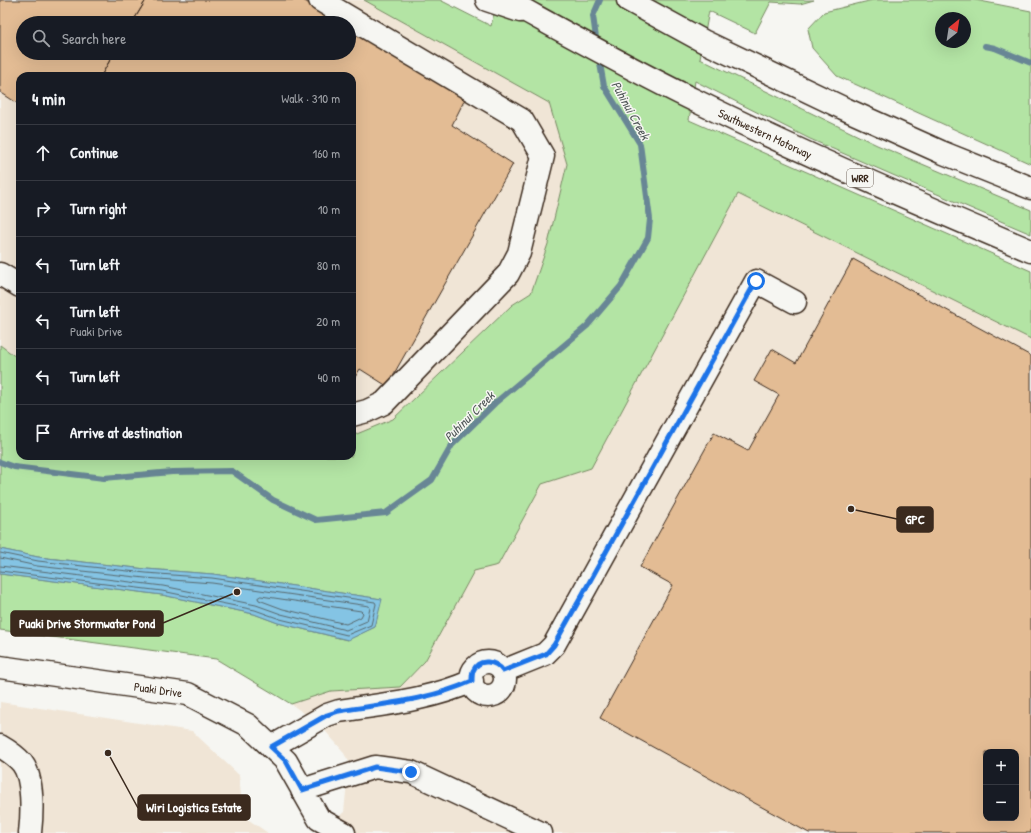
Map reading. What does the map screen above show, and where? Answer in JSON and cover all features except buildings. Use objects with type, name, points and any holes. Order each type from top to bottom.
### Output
[{"type":"main road","points":[[320,0],[347,16]]},
{"type":"main road","points":[[628,0],[703,41],[843,108],[920,143],[1031,188]]},
{"type":"main road","name":"Southwestern Motorway","points":[[497,2],[537,17],[692,99],[810,155],[1031,251]]},
{"type":"main road","points":[[356,21],[522,120],[543,156],[519,253],[508,274],[384,403],[367,411],[356,414]]},
{"type":"main road","points":[[0,274],[16,284]]},
{"type":"main road","points":[[271,747],[327,715],[339,711],[427,697],[454,689],[472,681],[474,688],[483,695],[494,694],[503,687],[505,682],[503,671],[546,654],[554,645],[756,281],[795,302]]},
{"type":"main road","name":"Puaki Drive","points":[[0,667],[188,694],[248,725],[286,761],[319,819],[344,833]]},
{"type":"main road","points":[[0,746],[23,763],[30,780],[32,798],[30,833]]},
{"type":"main road","points":[[302,790],[375,767],[411,772],[541,833]]},
{"type":"shaded area","points":[[0,0],[364,0],[549,103],[567,163],[548,244],[531,293],[512,305],[393,419],[356,434],[356,72],[16,72],[16,357],[0,345]]},
{"type":"shaded area","points":[[738,194],[1031,339],[1031,833],[319,833],[344,812],[349,762],[342,750],[319,724],[291,704],[331,691],[400,687],[425,661],[474,570],[498,565],[542,484],[591,468]]},
{"type":"shaded area","points":[[0,702],[192,731],[239,775],[243,816],[268,833],[0,833]]},
{"type":"green space","points":[[364,0],[440,0],[491,26],[497,0],[814,0],[800,4],[771,2],[755,33],[709,11],[700,59],[877,145],[1031,210],[1031,234],[810,139],[695,81],[689,120],[1031,271],[1031,339],[738,194],[591,468],[542,484],[498,565],[474,571],[425,661],[400,687],[331,691],[291,704],[216,659],[0,630],[0,574],[162,595],[254,614],[278,623],[347,640],[375,627],[381,599],[213,574],[146,569],[38,557],[0,549],[0,345],[16,357],[16,460],[356,460],[356,434],[393,419],[512,305],[531,293],[548,244],[567,164],[549,103]]},
{"type":"green space","points":[[873,0],[975,0],[1031,11],[1031,164],[837,76],[812,48],[808,29],[824,12]]},
{"type":"water","points":[[0,549],[38,557],[146,569],[213,574],[382,599],[375,627],[348,640],[278,623],[254,614],[162,595],[0,574]]},
{"type":"waterway","name":"Puhinui Creek","points":[[597,45],[593,16],[600,0]]},
{"type":"waterway","points":[[985,46],[995,48],[1031,63]]},
{"type":"waterway","name":"Puhinui Creek","points":[[0,462],[14,467],[104,478],[172,472],[232,471],[273,500],[316,520],[386,513],[432,480],[452,445],[495,403],[587,326],[621,286],[648,238],[650,219],[640,144],[604,86],[599,58]]},
{"type":"place","name":"GPC","points":[[851,509]]},
{"type":"place","name":"Puaki Drive Stormwater Pond","points":[[237,592]]},
{"type":"place","name":"Wiri Logistics Estate","points":[[108,753]]},
{"type":"route","points":[[411,772],[375,767],[302,790],[286,761],[271,747],[327,715],[339,711],[427,697],[454,689],[472,681],[473,672],[480,664],[485,662],[490,662],[500,666],[503,671],[546,654],[554,645],[580,599],[756,281]]}]
